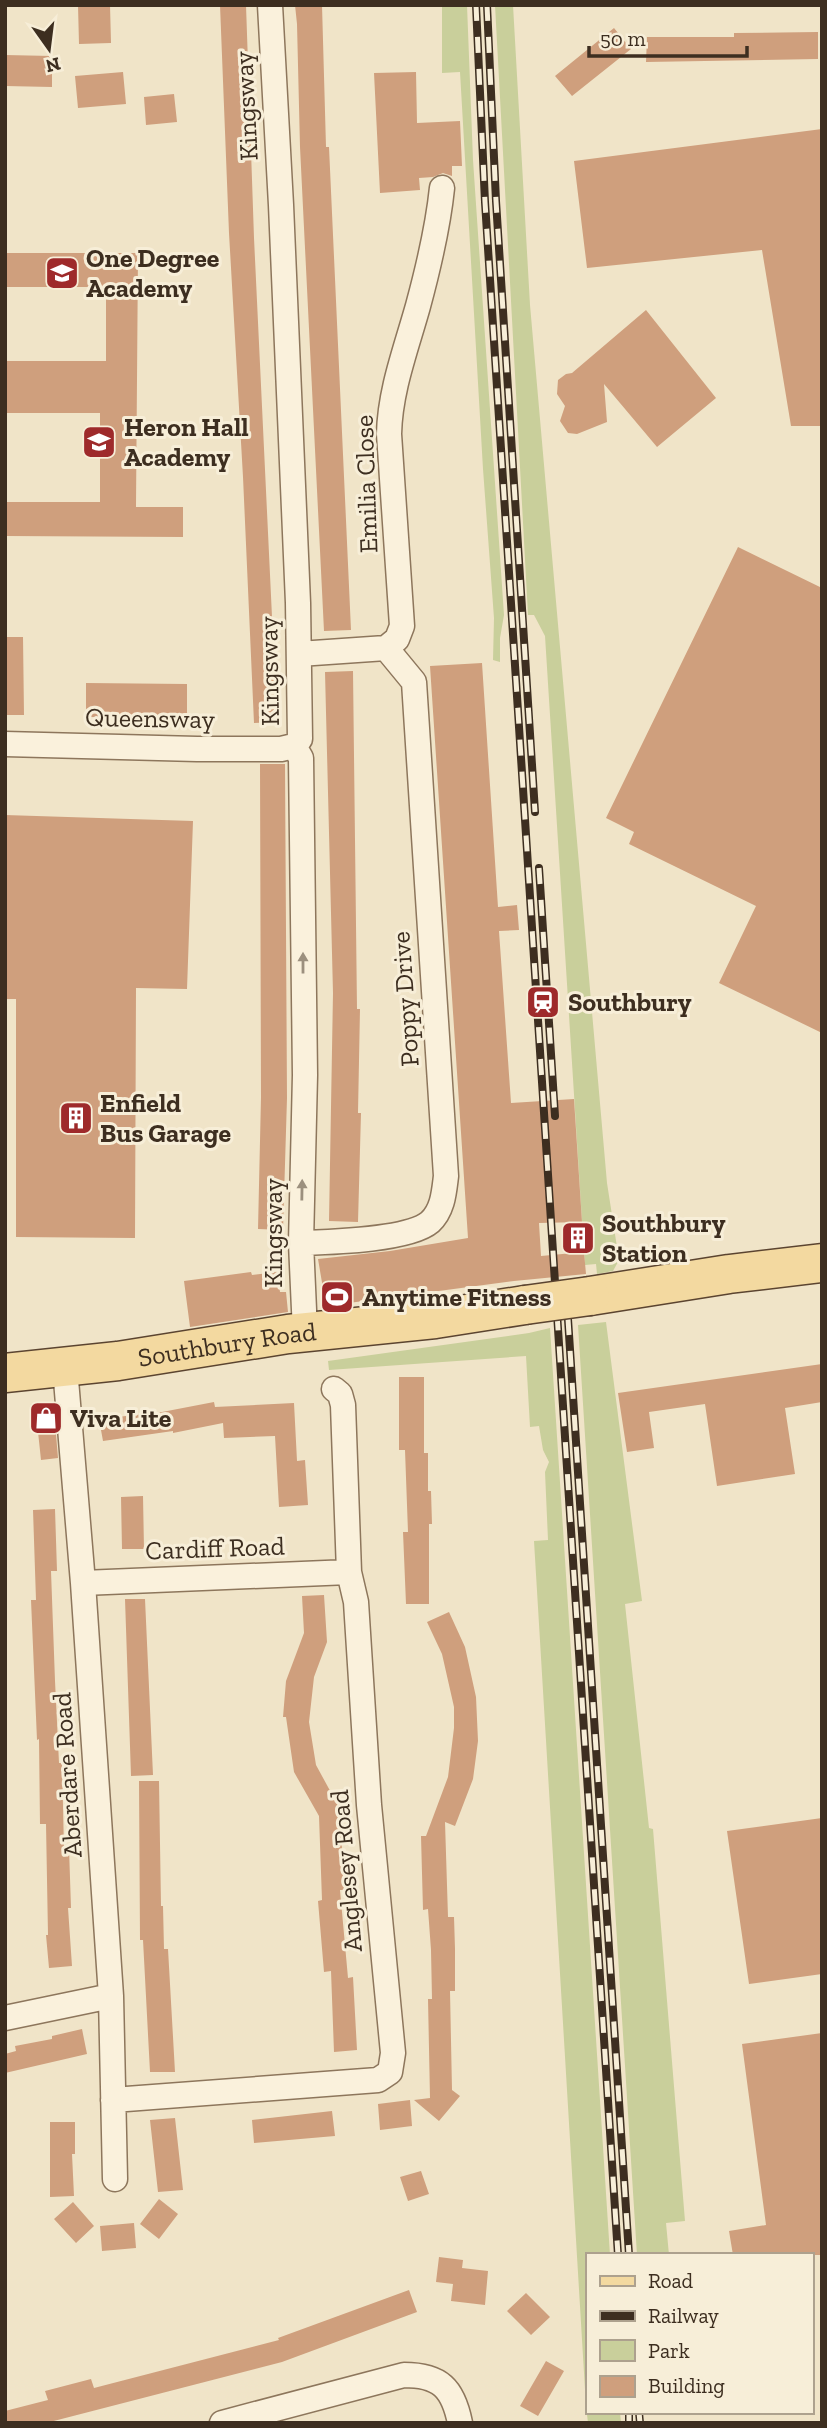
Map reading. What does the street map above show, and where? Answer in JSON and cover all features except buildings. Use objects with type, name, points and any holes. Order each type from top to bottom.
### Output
[{"type":"main road","name":"Southbury Road","points":[[5,1373],[65,1368],[305,1332],[435,1319],[729,1274],[811,1268]]},
{"type":"street","name":"Kingsway","points":[[270,5],[299,654],[300,739],[294,746],[300,758],[302,809],[305,1075],[301,1243],[305,1332]]},
{"type":"street","name":"Emilia Close","points":[[387,648],[397,639],[402,626],[389,434],[390,413],[397,376],[419,304],[442,188]]},
{"type":"street","points":[[299,654],[387,648]]},
{"type":"street","name":"Poppy Drive","points":[[301,1243],[405,1233],[430,1222],[443,1203],[446,1176],[414,682],[387,648]]},
{"type":"street","name":"Queensway","points":[[5,744],[197,749],[281,749],[294,746]]},
{"type":"street","name":"Aberdare Road","points":[[65,1368],[83,1583],[111,1996],[115,2179]]},
{"type":"street","name":"Anglesey Road","points":[[113,2100],[378,2080],[390,2072],[393,2053],[370,1818],[359,1626],[349,1572],[343,1405],[340,1394],[334,1389]]},
{"type":"street","name":"Cardiff Road","points":[[83,1583],[349,1572]]},
{"type":"street","points":[[5,2018],[111,1996]]},
{"type":"street","points":[[222,2423],[404,2375],[422,2375],[438,2381],[449,2391],[457,2407],[460,2423]]},
{"type":"green space","points":[[442,5],[467,5],[473,160],[504,615],[500,662],[493,660],[494,618],[460,72],[442,73]]},
{"type":"green space","points":[[495,5],[513,5],[530,305],[607,1183],[619,1260],[613,1271],[597,1274],[596,1264],[585,1265],[545,636],[534,615],[528,615]]},
{"type":"green space","points":[[606,1322],[642,1601],[625,1604],[649,1828],[653,1829],[685,2221],[666,2223],[669,2253],[637,2253],[578,1325]]},
{"type":"green space","points":[[550,1328],[610,2253],[586,2253],[586,2406],[534,1541],[548,1540],[545,1472],[549,1462],[543,1450],[539,1426],[530,1427],[526,1356],[329,1370],[328,1361]]},
{"type":"green space","points":[[587,2414],[620,2414],[621,2423],[588,2423]]},
{"type":"railway","points":[[476,5],[485,202],[618,2253]]},
{"type":"railway","points":[[487,5],[496,201],[535,812]]},
{"type":"railway","points":[[539,868],[555,1116]]},
{"type":"railway","points":[[568,1319],[629,2253]]},
{"type":"railway","points":[[629,2414],[629,2423]]},
{"type":"railway","points":[[639,2414],[640,2423]]},
{"type":"place","name":"One Degree Academy","points":[[62,273]]},
{"type":"place","name":"Heron Hall Academy","points":[[99,442]]},
{"type":"place","name":"Southbury","points":[[543,1002]]},
{"type":"place","name":"Enfield Bus Garage","points":[[76,1118]]},
{"type":"place","name":"Southbury Station","points":[[578,1238]]},
{"type":"place","name":"Anytime Fitness","points":[[337,1297]]},
{"type":"place","name":"Viva Lite","points":[[46,1418]]}]
